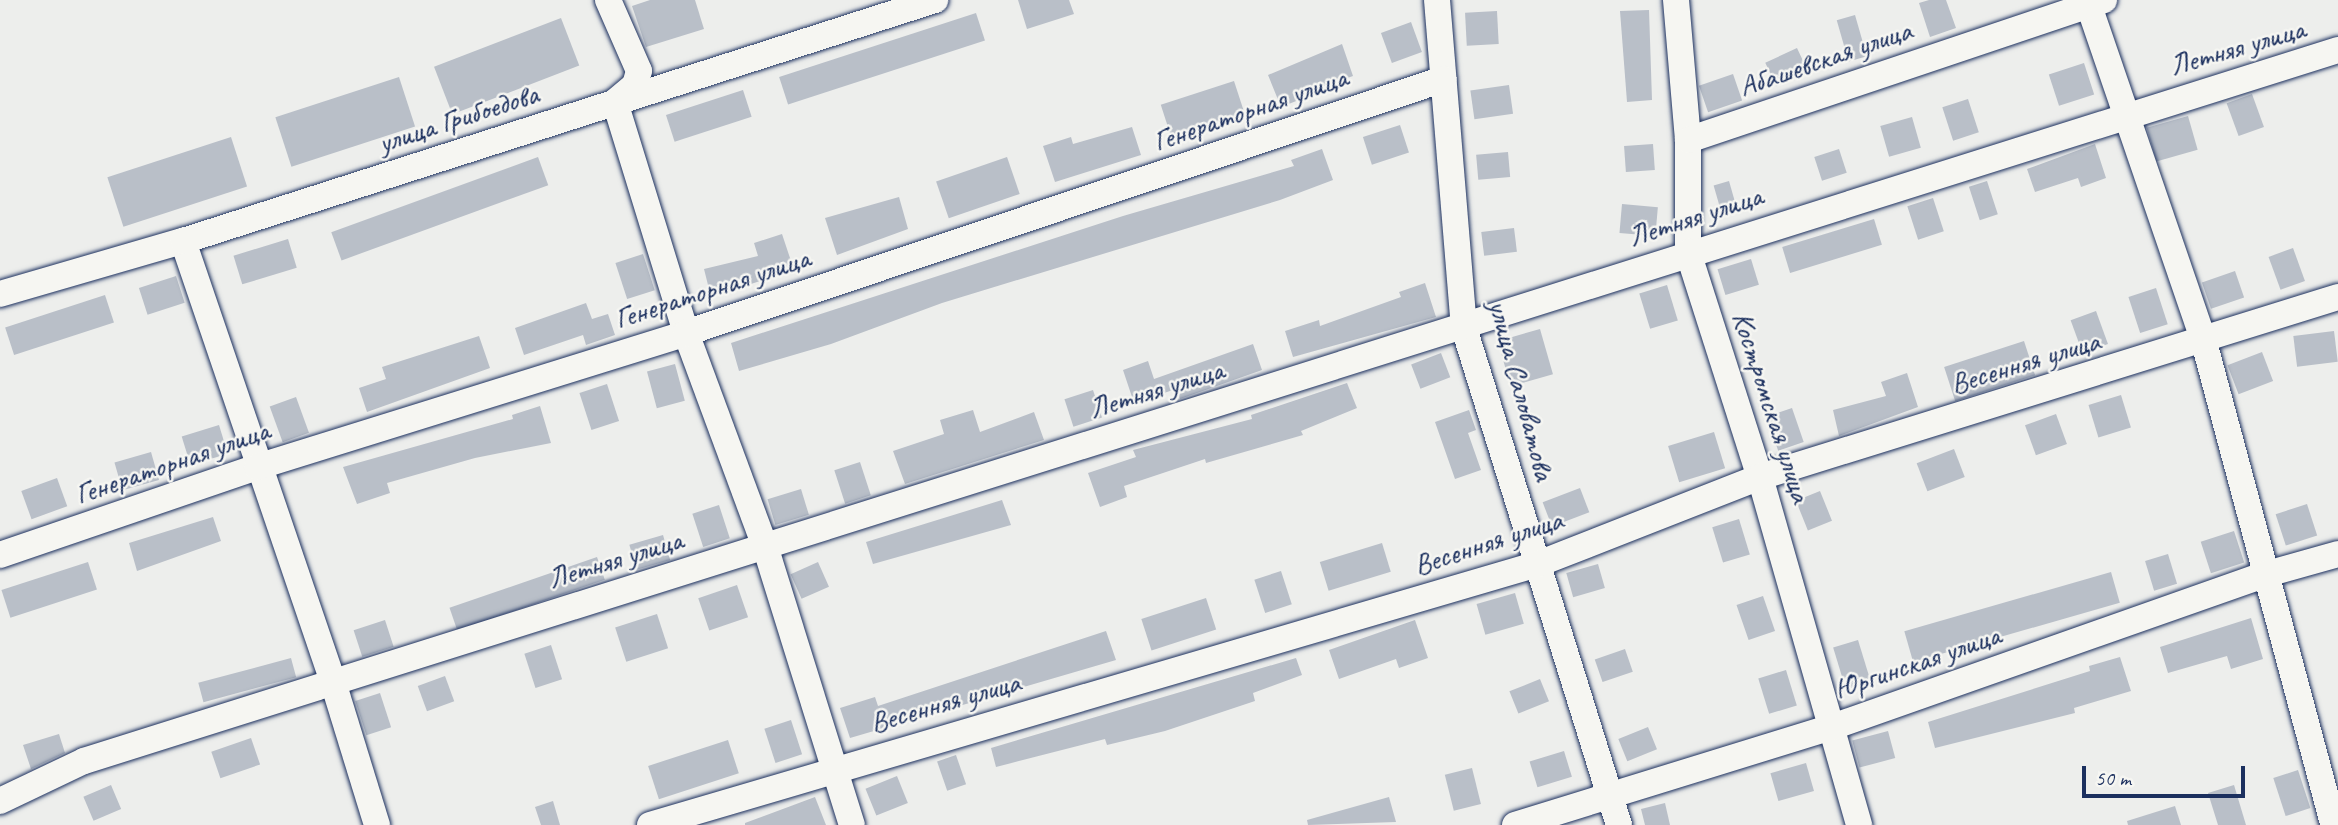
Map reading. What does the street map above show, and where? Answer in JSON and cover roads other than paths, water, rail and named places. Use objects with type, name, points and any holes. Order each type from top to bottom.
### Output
[{"type":"street","points":[[608,0],[639,71],[635,85],[615,102],[686,334],[765,546],[852,825]]},
{"type":"street","name":"улица Грибоедова","points":[[0,294],[183,241],[935,0]]},
{"type":"street","name":"улица Саловатова","points":[[1437,0],[1464,328],[1619,825]]},
{"type":"street","name":"Костромская улица","points":[[1676,0],[1688,140],[1688,252],[1760,477],[1859,825]]},
{"type":"street","points":[[2093,1],[2127,113],[2204,342],[2267,573],[2326,823]]},
{"type":"street","name":"Абашевская улица","points":[[1688,140],[2093,1]]},
{"type":"street","name":"Летняя улица","points":[[0,801],[84,761],[1464,328],[1688,252],[2127,113],[2337,51]]},
{"type":"street","name":"Генераторная улица","points":[[0,555],[257,467],[686,334],[1444,79]]},
{"type":"street","points":[[183,241],[257,467],[333,682],[377,825]]},
{"type":"street","name":"Весенняя улица","points":[[650,825],[835,768],[1538,564],[1760,477],[2204,342],[2338,297]]},
{"type":"street","name":"Юргинская улица","points":[[1515,825],[1610,798],[1832,727],[2267,573],[2338,554]]}]
